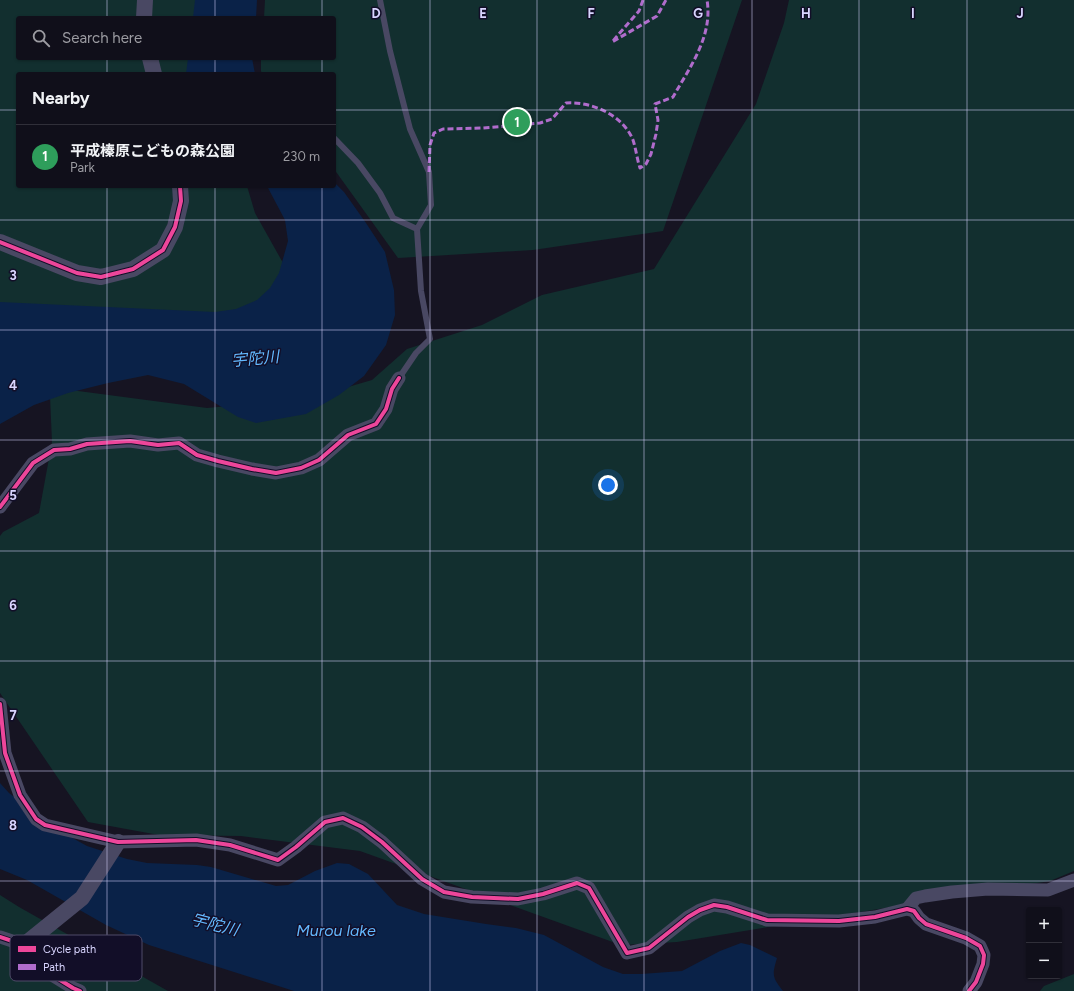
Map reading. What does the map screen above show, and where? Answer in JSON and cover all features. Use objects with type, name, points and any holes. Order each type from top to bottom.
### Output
[{"type":"street","points":[[144,16],[145,0]]},
{"type":"street","points":[[150,60],[154,72]]},
{"type":"street","points":[[0,242],[77,273],[101,277],[133,269],[163,250],[175,227],[181,201],[180,188]]},
{"type":"street","points":[[0,506],[33,463],[54,450],[87,444],[130,441],[158,445],[179,443],[197,455],[252,469],[276,473],[301,468],[319,460],[348,435],[376,424],[386,409],[392,389],[399,378]]},
{"type":"street","points":[[0,704],[5,753],[20,795],[36,819],[45,825],[118,842],[196,840],[230,845],[278,860],[296,847],[325,822],[343,818],[377,838],[422,879],[444,892],[472,896],[518,899],[543,894],[578,883],[589,888],[627,953],[649,948],[688,917],[700,910],[714,905],[727,907],[767,920],[839,921],[875,917],[907,909],[914,911],[926,924],[966,938],[980,946],[984,955],[983,964],[976,982],[969,991]]},
{"type":"street","points":[[36,935],[82,898],[118,842]]},
{"type":"street","points":[[907,909],[916,898],[925,896],[988,889],[1048,890],[1074,880]]},
{"type":"street","points":[[0,937],[10,940]]},
{"type":"street","points":[[62,981],[80,991]]},
{"type":"lane","points":[[380,0],[392,59],[410,129],[429,172],[430,205],[416,229],[422,291],[430,338],[416,353],[399,378]]},
{"type":"lane","points":[[336,140],[358,163],[380,193],[393,218],[416,229]]},
{"type":"green space","points":[[0,0],[206,0],[203,16],[16,16],[16,60],[207,60],[210,72],[16,72],[16,188],[248,188],[255,213],[292,279],[246,322],[0,307]]},
{"type":"green space","points":[[265,0],[742,0],[663,231],[533,250],[398,258],[336,172],[336,72],[261,71],[261,60],[336,60],[336,16],[264,16]]},
{"type":"green space","points":[[789,0],[1074,0],[1074,871],[1050,881],[677,942],[621,945],[360,851],[241,836],[159,835],[88,822],[0,693],[0,536],[3,532],[39,513],[52,442],[50,396],[63,389],[207,408],[307,399],[372,380],[407,349],[482,325],[542,295],[654,269],[756,104],[784,23]]},
{"type":"green space","points":[[0,895],[69,935],[10,935],[10,981],[142,981],[142,976],[168,991],[0,991]]},
{"type":"green space","points":[[1074,974],[1074,991],[1040,991],[1044,986]]},
{"type":"water","points":[[195,0],[257,0],[256,16],[193,16]]},
{"type":"water","points":[[188,60],[252,60],[255,72],[186,72]]},
{"type":"water","name":"宇陀川","points":[[336,184],[344,192],[385,252],[394,290],[395,315],[386,345],[364,376],[339,395],[306,414],[256,423],[238,417],[184,384],[148,375],[68,393],[34,405],[0,424],[0,302],[215,312],[236,309],[257,300],[270,288],[279,273],[288,241],[285,220],[268,188],[336,188]]},
{"type":"water","name":"Murou lake","points":[[0,783],[9,793],[58,830],[87,846],[127,859],[147,863],[211,867],[276,886],[288,885],[315,871],[337,863],[349,864],[368,874],[397,905],[424,914],[516,928],[544,935],[603,967],[623,974],[682,971],[720,951],[741,943],[750,945],[777,958],[774,968],[774,976],[783,991],[294,991],[149,945],[142,942],[142,935],[128,935],[106,925],[27,880],[0,869]]},
{"type":"marked path","points":[[643,0],[639,11],[612,42],[657,16],[666,0]]},
{"type":"marked path","points":[[429,172],[430,145],[434,133],[443,129],[483,128],[540,123],[552,119],[566,103],[586,104],[596,107],[605,111],[622,123],[633,140],[640,168],[646,164],[651,154],[656,134],[658,120],[655,104],[673,97],[699,51],[707,26],[707,0]]},
{"type":"cycle path","points":[[0,242],[77,273],[101,277],[133,269],[163,250],[175,227],[181,201],[180,188]]},
{"type":"cycle path","points":[[0,507],[33,463],[54,450],[70,449],[87,444],[130,441],[158,445],[179,443],[197,455],[252,469],[276,473],[301,468],[319,460],[348,435],[376,424],[386,409],[392,389],[399,378]]},
{"type":"cycle path","points":[[0,704],[5,753],[20,795],[36,819],[45,825],[118,842],[196,840],[230,845],[278,860],[296,847],[325,822],[343,818],[362,827],[382,842],[422,879],[444,892],[472,897],[518,899],[543,894],[577,883],[589,888],[627,953],[649,948],[688,917],[700,910],[714,905],[727,907],[767,920],[839,921],[875,917],[907,909],[914,911],[926,924],[966,938],[980,946],[984,955],[983,964],[976,982],[969,991]]},
{"type":"cycle path","points":[[0,937],[10,940]]},
{"type":"cycle path","points":[[62,981],[80,991]]},
{"type":"place","name":"平成榛原こどもの森公園","points":[[517,122]]}]
